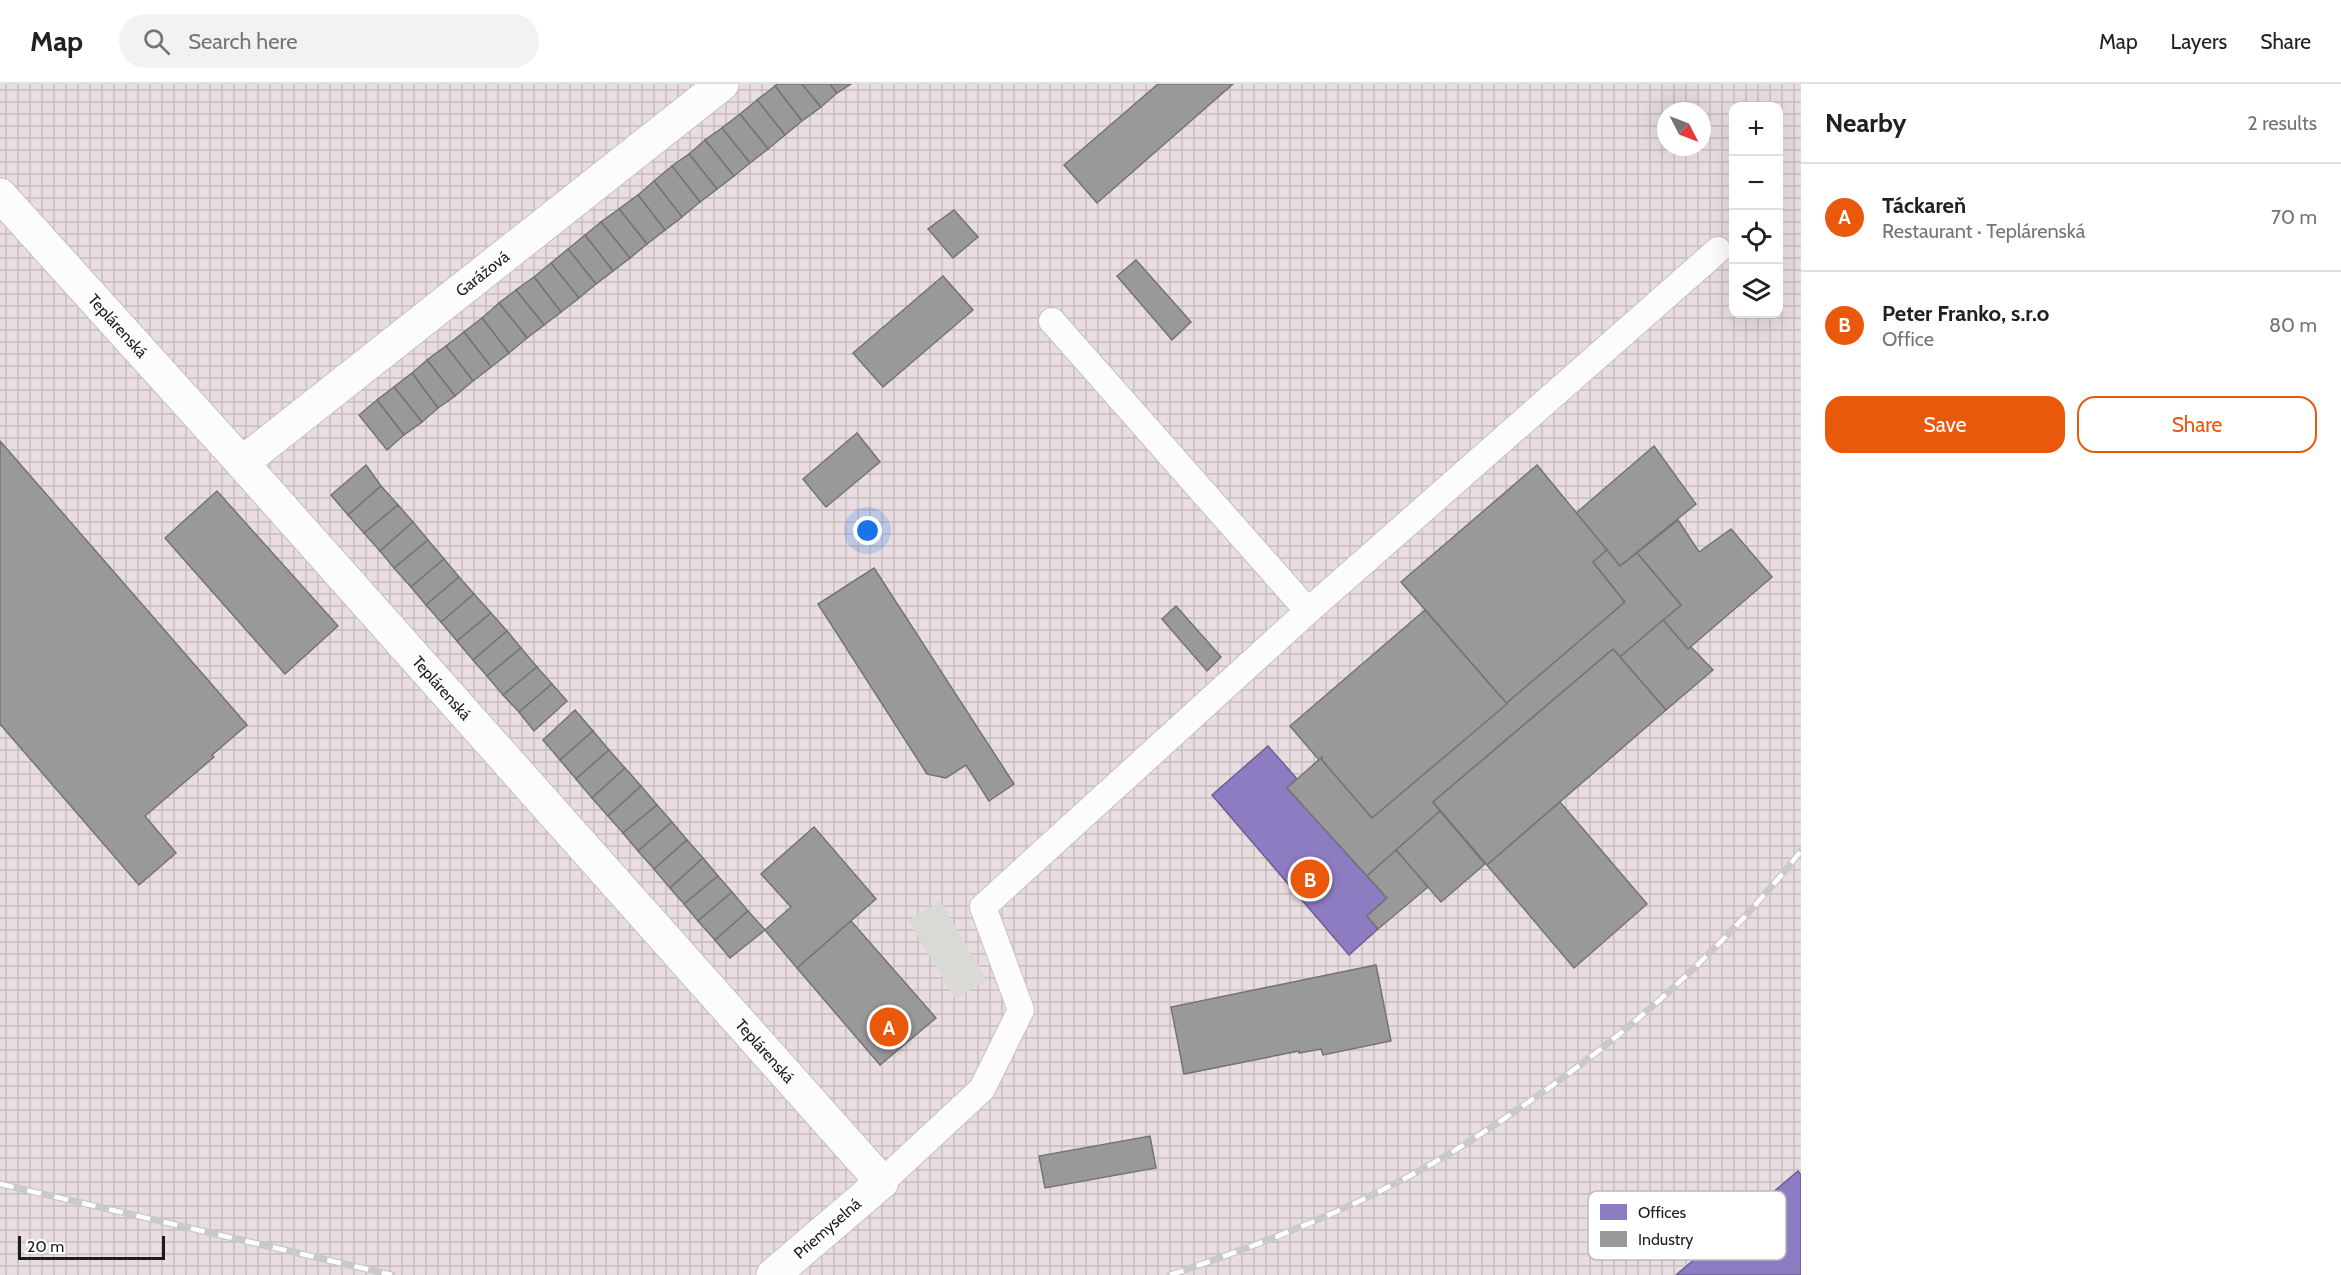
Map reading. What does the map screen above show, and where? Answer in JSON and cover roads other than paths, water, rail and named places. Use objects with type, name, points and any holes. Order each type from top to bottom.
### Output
[{"type":"street","name":"Garážová","points":[[242,463],[722,84]]},
{"type":"street","name":"Teplárenská","points":[[0,195],[242,463],[882,1182]]},
{"type":"street","name":"Priemyselná","points":[[773,1275],[882,1182]]},
{"type":"lane","points":[[882,1182],[982,1089],[1021,1010],[983,907],[1308,611],[1718,250]]},
{"type":"lane","points":[[1052,321],[1308,611]]},
{"type":"railway","points":[[1170,1275],[1263,1242],[1354,1204],[1439,1160],[1477,1137],[1594,1055],[1668,993],[1737,925],[1801,851]]},
{"type":"railway","points":[[0,1184],[392,1275]]},
{"type":"place","name":"Peter Franko, s.r.o","points":[[1310,879]]},
{"type":"place","name":"Táckareň","points":[[889,1027]]}]
